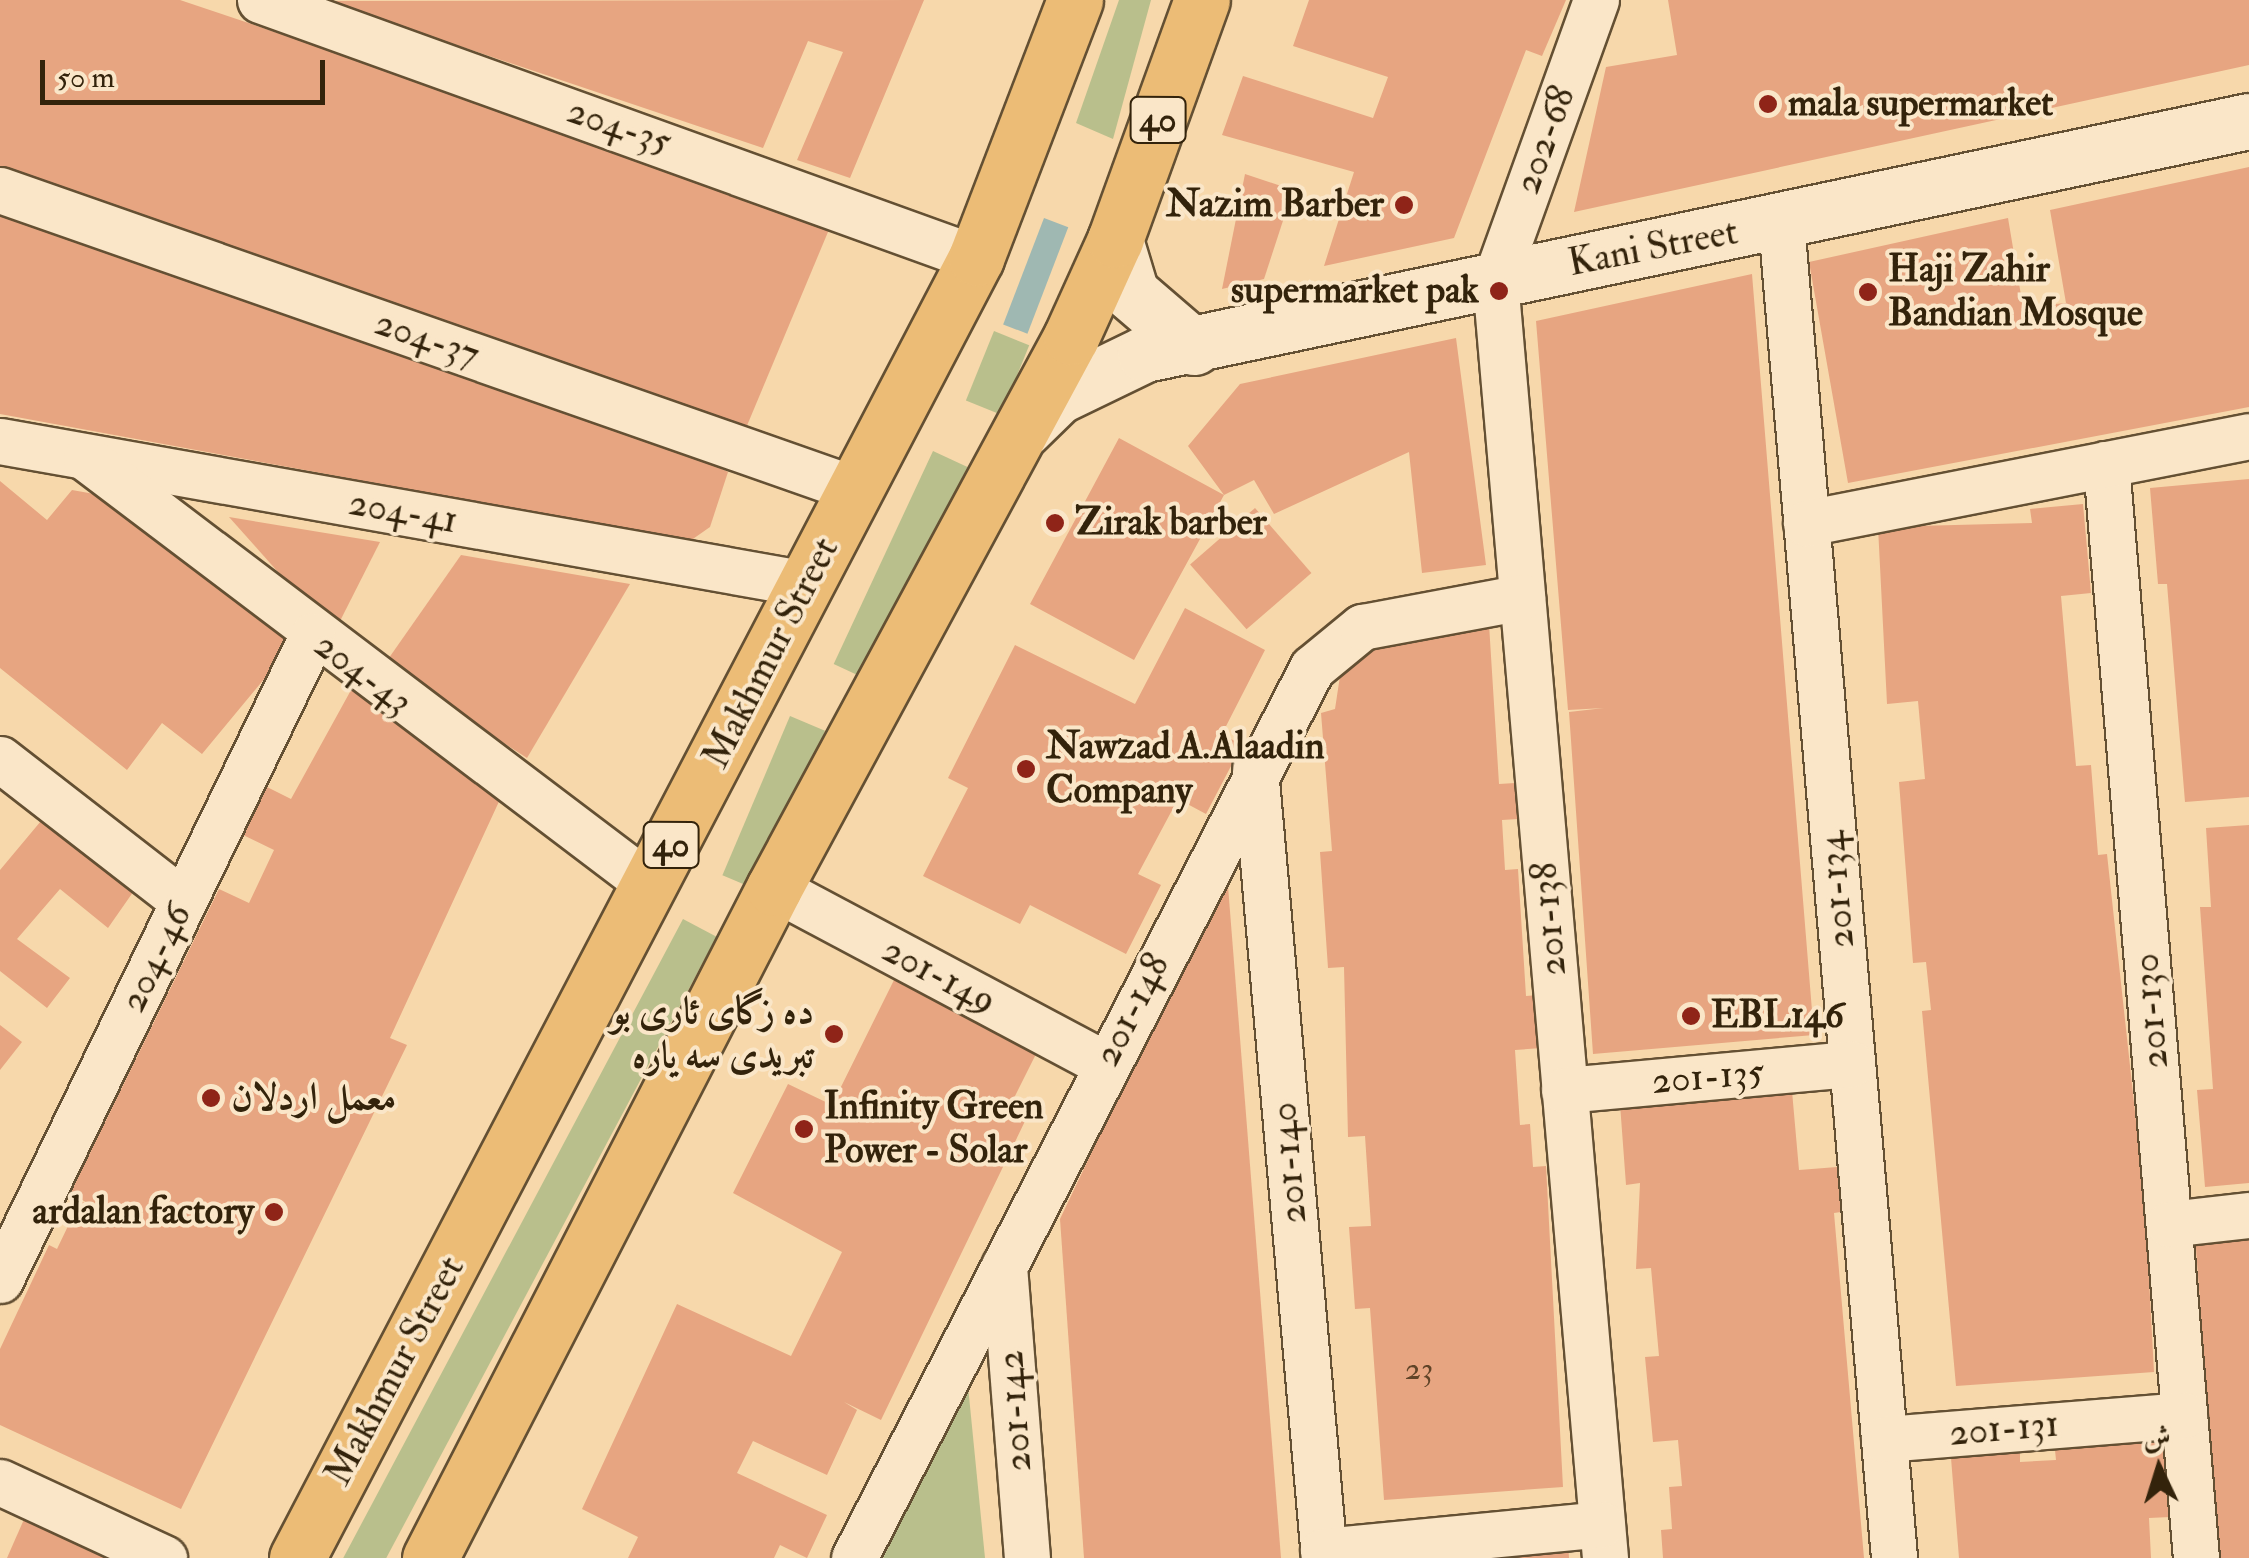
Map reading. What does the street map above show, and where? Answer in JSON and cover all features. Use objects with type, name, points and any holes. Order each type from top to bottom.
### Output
[{"type":"highway","name":"Makhmur Street","points":[[297,1558],[976,258],[1075,0]]},
{"type":"highway","name":"40","points":[[443,1554],[774,888],[1023,430],[1115,240],[1202,0]]},
{"type":"street","name":"204-35","points":[[260,0],[976,258]]},
{"type":"street","name":"202-68","points":[[1495,280],[1596,0]]},
{"type":"street","name":"Kani Street","points":[[1023,430],[1100,370],[1495,280],[1780,223],[2249,120]]},
{"type":"street","name":"204-37","points":[[0,190],[855,489]]},
{"type":"street","name":"201-134","points":[[1780,223],[1894,1558]]},
{"type":"street","points":[[1115,240],[1140,304],[1194,347]]},
{"type":"street","name":"201-138","points":[[1495,280],[1603,1541]]},
{"type":"street","points":[[1806,523],[2249,436]]},
{"type":"street","name":"204-41","points":[[0,440],[807,584]]},
{"type":"street","name":"204-43","points":[[82,455],[312,636],[650,885]]},
{"type":"street","name":"201-130","points":[[2106,464],[2196,1558]]},
{"type":"street","name":"201-148","points":[[854,1558],[1255,768],[1312,668],[1342,637],[1382,621],[1522,597]]},
{"type":"street","name":"204-46","points":[[0,1280],[312,636]]},
{"type":"street","name":"201-140","points":[[1255,768],[1323,1554]]},
{"type":"street","points":[[4,772],[183,901]]},
{"type":"street","name":"201-149","points":[[774,888],[1105,1064]]},
{"type":"street","name":"201-135","points":[[1564,1090],[1852,1064]]},
{"type":"street","points":[[2168,1224],[2249,1215]]},
{"type":"street","name":"201-142","points":[[1004,1264],[1026,1558]]},
{"type":"street","name":"201-131","points":[[1884,1439],[2184,1414]]},
{"type":"street","points":[[0,1482],[164,1558]]},
{"type":"street","points":[[1323,1554],[1603,1541]]},
{"type":"green space","points":[[1119,0],[1151,0],[1113,139],[1076,123]]},
{"type":"green space","points":[[994,331],[1029,345],[1001,415],[966,401]]},
{"type":"green space","points":[[933,451],[967,467],[868,680],[834,664]]},
{"type":"green space","points":[[790,716],[825,731],[757,890],[722,875]]},
{"type":"green space","points":[[683,919],[717,937],[386,1558],[343,1558]]},
{"type":"green space","points":[[968,1386],[985,1558],[883,1558]]},
{"type":"water","points":[[1044,218],[1068,227],[1027,334],[1003,324]]},
{"type":"building","points":[[0,0],[180,0],[833,220],[746,428],[0,167]]},
{"type":"building","points":[[924,0],[850,178],[797,160],[843,52],[808,41],[763,148],[326,1]]},
{"type":"building","points":[[1309,0],[1566,0],[1542,56],[1526,50],[1454,238],[1324,266],[1354,172],[1222,135],[1243,76],[1373,118],[1388,77],[1293,46]]},
{"type":"building","points":[[1668,0],[2249,0],[2249,65],[1574,212],[1606,67],[1677,55]]},
{"type":"building","points":[[2249,167],[2249,407],[1848,483],[1809,262],[2008,218],[2023,307],[2066,303],[2050,210]]},
{"type":"building","points":[[1245,174],[1293,190],[1264,279],[1222,289]]},
{"type":"building","points":[[0,213],[648,433],[728,472],[710,527],[690,541],[0,414]]},
{"type":"building","points":[[1752,274],[1814,1035],[1593,1054],[1569,712],[1604,708],[1568,710],[1536,321]]},
{"type":"building","points":[[1456,338],[1486,565],[1422,573],[1409,452],[1274,514],[1254,480],[1224,495],[1188,446],[1240,384]]},
{"type":"building","points":[[1119,438],[1224,495],[1134,660],[1030,604]]},
{"type":"building","points":[[2249,479],[2249,797],[2185,802],[2167,584],[2158,584],[2150,488]]},
{"type":"building","points":[[0,481],[47,520],[72,490],[111,497],[298,638],[202,754],[162,723],[127,770],[0,668]]},
{"type":"building","points":[[2083,504],[2091,593],[2061,596],[2076,766],[2091,765],[2098,855],[2107,854],[2145,1204],[2154,1372],[1956,1386],[1922,1011],[1931,1010],[1926,962],[1913,963],[1899,782],[1925,779],[1918,701],[1887,704],[1878,527],[2032,523],[2030,509]]},
{"type":"building","points":[[1255,508],[1311,573],[1247,629],[1190,564]]},
{"type":"building","points":[[229,517],[380,542],[338,625],[286,581]]},
{"type":"building","points":[[461,555],[630,584],[527,758],[384,665]]},
{"type":"building","points":[[1185,608],[1265,650],[1222,734],[1242,745],[1206,814],[1178,799],[1138,874],[1161,885],[1126,954],[1030,905],[1020,924],[923,876],[968,788],[948,778],[1015,645],[1135,704]]},
{"type":"building","points":[[1489,624],[1499,784],[1515,783],[1518,819],[1502,820],[1505,870],[1518,869],[1526,996],[1539,995],[1542,1048],[1515,1050],[1520,1125],[1530,1124],[1533,1167],[1546,1166],[1563,1487],[1384,1500],[1370,1308],[1355,1309],[1349,1227],[1371,1226],[1365,1136],[1348,1137],[1344,967],[1328,968],[1320,852],[1332,851],[1321,713],[1335,709],[1340,676],[1381,629]]},
{"type":"building","points":[[356,681],[422,731],[418,738],[502,795],[390,1038],[407,1045],[181,1509],[0,1425],[0,1349],[49,1245],[57,1249],[80,1201],[98,1208],[70,1194],[219,889],[249,903],[274,850],[239,833],[263,785],[291,799]]},
{"type":"building","points":[[46,815],[138,885],[108,928],[60,889],[17,939],[70,978],[47,1008],[0,971],[0,870]]},
{"type":"building","points":[[2249,825],[2249,1183],[2205,1187],[2197,1090],[2213,1089],[2200,907],[2211,907],[2206,828]]},
{"type":"building","points":[[1228,886],[1281,1558],[1084,1558],[1060,1219],[1215,893]]},
{"type":"building","points":[[895,978],[1039,1048],[1009,1108],[1027,1117],[881,1420],[844,1402],[857,1410],[827,1475],[753,1441],[737,1473],[827,1515],[807,1558],[780,1545],[774,1558],[628,1558],[638,1537],[582,1509],[677,1304],[791,1356],[842,1252],[733,1193],[788,1084],[832,1105]]},
{"type":"building","points":[[0,1025],[22,1042],[0,1070]]},
{"type":"building","points":[[1792,1091],[1799,1170],[1837,1167],[1841,1212],[1834,1213],[1864,1558],[1663,1558],[1661,1530],[1672,1529],[1669,1487],[1682,1486],[1678,1440],[1653,1442],[1645,1357],[1659,1356],[1651,1268],[1636,1269],[1640,1183],[1626,1185],[1620,1104]]},
{"type":"building","points":[[2249,1231],[2249,1558],[2219,1558],[2195,1235]]},
{"type":"building","points":[[2164,1434],[2170,1517],[2149,1518],[2151,1558],[1959,1558],[1951,1458],[2020,1452],[2020,1462],[2056,1460],[2055,1450]]},
{"type":"building","points":[[25,1517],[120,1558],[7,1558]]},
{"type":"building","points":[[1568,1543],[1569,1558],[1439,1558]]},
{"type":"place","name":"mala supermarket","points":[[1768,104]]},
{"type":"place","name":"Nazim Barber","points":[[1404,205]]},
{"type":"place","name":"supermarket pak","points":[[1499,291]]},
{"type":"place","name":"Haji Zahir Bandian Mosque","points":[[1868,292]]},
{"type":"place","name":"Zirak barber","points":[[1055,523]]},
{"type":"place","name":"Nawzad A.Alaadin Company","points":[[1026,769]]},
{"type":"place","name":"EBL146","points":[[1691,1016]]},
{"type":"place","name":"ده زگاى ئاری بو تبریدی سە یارە","points":[[834,1034]]},
{"type":"place","name":"معمل اردلان","points":[[211,1098]]},
{"type":"place","name":"Infinity Green Power - Solar","points":[[804,1129]]},
{"type":"place","name":"ardalan factory","points":[[274,1212]]}]
